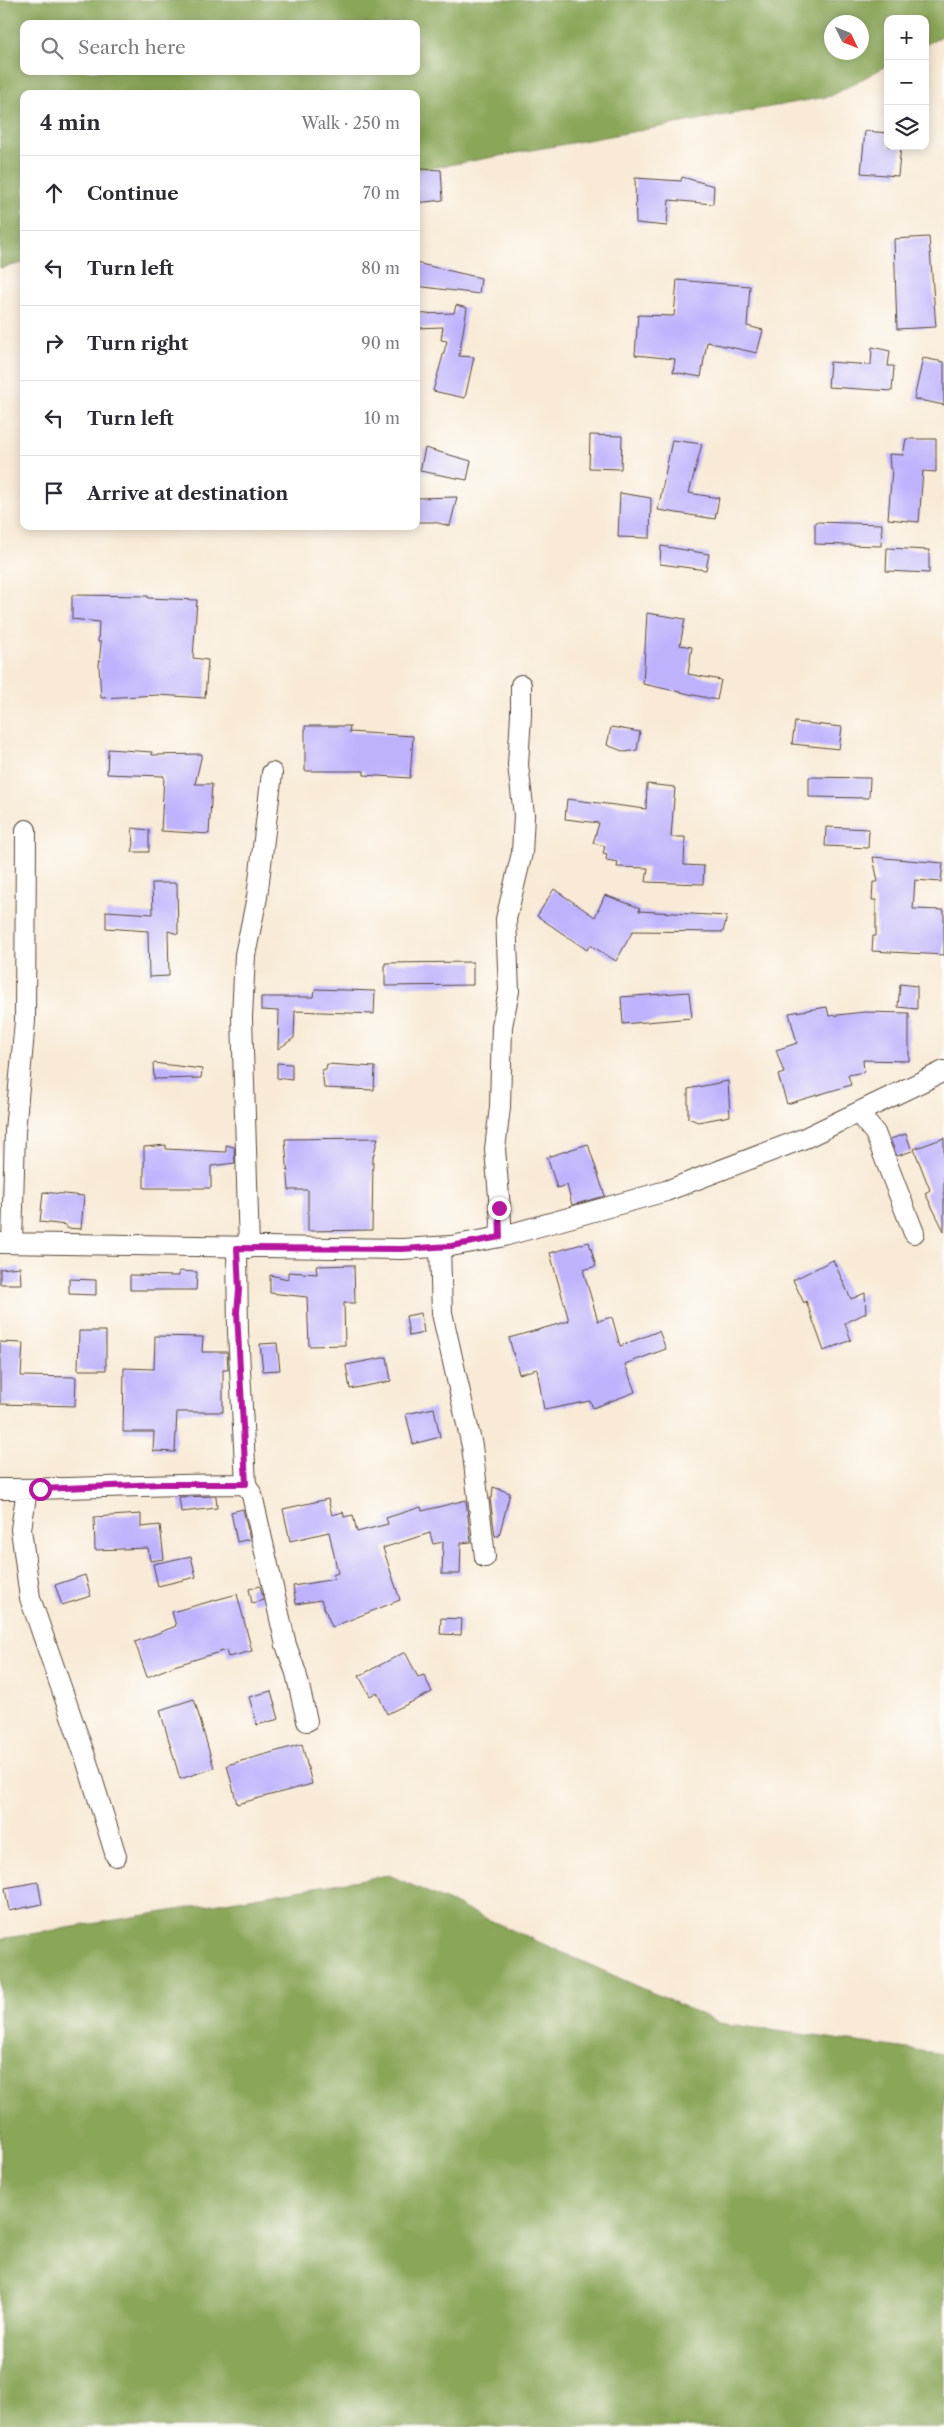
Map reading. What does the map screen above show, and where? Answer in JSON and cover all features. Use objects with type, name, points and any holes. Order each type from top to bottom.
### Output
[{"type":"street","points":[[500,1237],[501,1221],[495,1149],[500,1107],[502,1026],[509,991],[506,919],[522,853],[524,815],[518,765],[521,685]]},
{"type":"street","points":[[272,773],[257,897],[244,955],[242,1018],[243,1248],[237,1312],[246,1484],[252,1495],[286,1645],[296,1672],[307,1721]]},
{"type":"street","points":[[26,830],[25,1021],[6,1243],[402,1249],[440,1247],[500,1237],[666,1191],[805,1138],[859,1114],[944,1071]]},
{"type":"street","points":[[859,1114],[875,1133],[914,1233]]},
{"type":"street","points":[[440,1247],[442,1313],[472,1446],[485,1557]]},
{"type":"street","points":[[0,1489],[27,1490],[160,1484],[246,1484]]},
{"type":"street","points":[[27,1490],[21,1529],[30,1598],[86,1759],[116,1856]]},
{"type":"green space","points":[[0,0],[944,0],[944,35],[929,43],[929,15],[884,15],[884,67],[831,96],[420,170],[420,90],[20,90],[20,264],[0,268]]},
{"type":"green space","points":[[389,1875],[720,2023],[944,2054],[944,2427],[0,2427],[0,1939]]},
{"type":"building","points":[[865,131],[884,133],[884,150],[901,150],[898,176],[861,173]]},
{"type":"building","points":[[420,169],[441,170],[443,200],[420,203]]},
{"type":"building","points":[[682,177],[714,186],[713,204],[669,200],[667,226],[636,223],[635,178],[681,181]]},
{"type":"building","points":[[929,237],[936,327],[897,329],[894,239]]},
{"type":"building","points":[[420,264],[481,278],[479,294],[420,287]]},
{"type":"building","points":[[677,280],[750,286],[747,326],[763,330],[757,353],[707,342],[701,377],[673,372],[675,359],[635,355],[638,315],[674,316]]},
{"type":"building","points":[[456,305],[467,308],[459,356],[474,357],[465,398],[433,391],[447,341],[441,340],[443,327],[420,328],[420,314],[454,313]]},
{"type":"building","points":[[872,347],[890,351],[888,366],[894,366],[892,391],[828,387],[830,362],[871,365]]},
{"type":"building","points":[[923,358],[944,362],[944,405],[914,399]]},
{"type":"building","points":[[590,435],[622,436],[621,469],[589,468]]},
{"type":"building","points":[[906,439],[936,439],[936,472],[923,471],[919,522],[888,519],[892,469],[890,469],[889,454],[903,455]]},
{"type":"building","points":[[672,440],[702,444],[689,493],[719,498],[715,519],[658,510]]},
{"type":"building","points":[[425,448],[471,461],[467,480],[420,471]]},
{"type":"building","points":[[620,493],[651,498],[650,538],[618,537]]},
{"type":"building","points":[[457,497],[450,526],[434,522],[420,522],[420,498]]},
{"type":"building","points":[[815,522],[882,524],[881,546],[815,544]]},
{"type":"building","points":[[661,546],[709,554],[706,570],[660,564]]},
{"type":"building","points":[[887,548],[929,550],[929,573],[886,571]]},
{"type":"building","points":[[72,595],[148,596],[148,598],[197,600],[193,658],[208,660],[205,698],[158,695],[101,698],[99,666],[101,642],[98,642],[99,622],[72,619]]},
{"type":"building","points":[[647,613],[685,619],[680,645],[692,647],[688,674],[721,680],[717,700],[643,684]]},
{"type":"building","points":[[795,722],[842,727],[839,749],[792,744]]},
{"type":"building","points":[[305,726],[350,726],[349,732],[413,736],[410,778],[364,775],[364,771],[305,771]]},
{"type":"building","points":[[611,727],[640,732],[637,750],[625,752],[607,745]]},
{"type":"building","points":[[108,749],[152,752],[152,755],[202,754],[195,784],[212,784],[209,834],[161,831],[164,776],[107,774]]},
{"type":"building","points":[[809,777],[870,778],[869,798],[809,797]]},
{"type":"building","points":[[647,784],[675,787],[671,837],[685,837],[684,865],[704,866],[703,884],[646,882],[648,868],[617,867],[618,862],[606,860],[607,854],[603,853],[605,846],[593,843],[599,823],[565,819],[567,799],[646,809]]},
{"type":"building","points":[[826,827],[869,829],[868,848],[825,846]]},
{"type":"building","points":[[132,828],[149,830],[149,852],[132,852],[134,843]]},
{"type":"building","points":[[873,857],[943,863],[941,882],[915,880],[913,909],[944,910],[944,955],[872,951],[873,936],[876,936],[876,900],[872,900],[873,882],[878,882]]},
{"type":"building","points":[[152,883],[177,883],[178,934],[168,931],[169,976],[149,977],[148,931],[106,928],[106,911],[153,914]]},
{"type":"building","points":[[554,889],[595,917],[605,895],[640,908],[639,911],[727,916],[723,932],[633,931],[616,961],[590,945],[587,950],[537,916]]},
{"type":"building","points":[[473,962],[473,985],[385,986],[385,963]]},
{"type":"building","points":[[900,984],[917,986],[917,1009],[898,1007]]},
{"type":"building","points":[[315,989],[375,991],[374,1014],[295,1011],[294,1038],[278,1049],[279,1011],[261,1010],[261,997],[314,997]]},
{"type":"building","points":[[689,992],[692,1018],[623,1024],[621,997]]},
{"type":"building","points":[[827,1007],[829,1016],[864,1012],[909,1013],[909,1061],[863,1060],[864,1072],[848,1075],[851,1085],[787,1104],[778,1075],[784,1073],[776,1050],[797,1043],[789,1013]]},
{"type":"building","points":[[153,1063],[202,1069],[201,1078],[154,1079]]},
{"type":"building","points":[[277,1063],[292,1064],[292,1080],[277,1078]]},
{"type":"building","points":[[327,1064],[375,1067],[374,1090],[324,1088],[322,1070],[326,1069]]},
{"type":"building","points":[[728,1081],[730,1116],[698,1122],[688,1118],[688,1089]]},
{"type":"building","points":[[906,1134],[912,1151],[897,1156],[890,1139]]},
{"type":"building","points":[[378,1138],[373,1157],[372,1230],[308,1231],[308,1190],[289,1190],[285,1139]]},
{"type":"building","points":[[944,1138],[944,1231],[925,1193],[930,1190],[914,1149]]},
{"type":"building","points":[[588,1144],[605,1196],[572,1205],[567,1185],[557,1188],[547,1157]]},
{"type":"building","points":[[166,1145],[166,1149],[226,1152],[226,1145],[234,1147],[235,1163],[211,1166],[211,1188],[144,1188],[144,1147]]},
{"type":"building","points":[[43,1192],[84,1196],[81,1229],[66,1228],[66,1225],[40,1222]]},
{"type":"building","points":[[589,1242],[596,1266],[583,1270],[598,1321],[612,1317],[620,1346],[659,1331],[666,1349],[625,1364],[635,1392],[593,1408],[590,1401],[544,1410],[537,1369],[519,1374],[509,1338],[569,1321],[550,1253]]},
{"type":"building","points":[[833,1260],[851,1299],[865,1293],[866,1313],[845,1323],[851,1340],[824,1351],[806,1301],[804,1303],[793,1280]]},
{"type":"building","points":[[354,1265],[355,1303],[344,1303],[345,1345],[309,1346],[307,1297],[270,1293],[270,1275],[288,1279],[288,1272],[317,1274],[316,1266]]},
{"type":"building","points":[[20,1267],[21,1284],[0,1284],[0,1269]]},
{"type":"building","points":[[179,1271],[197,1272],[196,1290],[130,1290],[130,1275],[179,1276]]},
{"type":"building","points":[[69,1279],[96,1280],[96,1295],[69,1294]]},
{"type":"building","points":[[421,1313],[424,1333],[409,1336],[406,1316]]},
{"type":"building","points":[[79,1331],[106,1331],[106,1370],[78,1370]]},
{"type":"building","points":[[155,1336],[203,1337],[202,1352],[227,1352],[228,1370],[223,1370],[223,1412],[177,1412],[175,1452],[153,1451],[154,1432],[123,1432],[124,1368],[154,1369]]},
{"type":"building","points":[[0,1342],[23,1343],[21,1376],[76,1377],[75,1406],[0,1404]]},
{"type":"building","points":[[277,1343],[280,1370],[263,1371],[260,1344]]},
{"type":"building","points":[[387,1357],[391,1381],[350,1389],[346,1365]]},
{"type":"building","points":[[434,1408],[440,1437],[413,1444],[406,1414]]},
{"type":"building","points":[[493,1487],[510,1493],[499,1536],[495,1536],[490,1498],[492,1498]]},
{"type":"building","points":[[216,1496],[217,1508],[181,1512],[179,1497]]},
{"type":"building","points":[[328,1499],[332,1515],[343,1512],[344,1517],[353,1515],[357,1532],[388,1524],[386,1518],[421,1507],[422,1511],[466,1500],[471,1542],[461,1543],[460,1574],[442,1574],[443,1542],[433,1544],[430,1533],[383,1548],[400,1600],[332,1627],[321,1600],[296,1604],[293,1586],[335,1579],[333,1575],[338,1573],[329,1532],[290,1541],[283,1509]]},
{"type":"building","points":[[243,1509],[250,1539],[237,1542],[231,1512]]},
{"type":"building","points":[[141,1514],[141,1527],[160,1525],[164,1559],[150,1561],[148,1548],[95,1550],[94,1517]]},
{"type":"building","points":[[191,1556],[196,1577],[158,1586],[153,1564]]},
{"type":"building","points":[[85,1575],[91,1596],[62,1605],[55,1585]]},
{"type":"building","points":[[260,1586],[264,1600],[252,1603],[249,1589]]},
{"type":"building","points":[[237,1594],[252,1651],[228,1657],[226,1650],[174,1666],[147,1677],[135,1642],[176,1626],[172,1612]]},
{"type":"building","points":[[441,1618],[462,1619],[461,1635],[440,1634]]},
{"type":"building","points":[[405,1652],[418,1677],[424,1675],[432,1692],[387,1714],[377,1692],[370,1696],[359,1676]]},
{"type":"building","points":[[271,1691],[279,1719],[257,1725],[249,1697]]},
{"type":"building","points":[[194,1699],[214,1768],[180,1779],[160,1710]]},
{"type":"building","points":[[302,1744],[312,1784],[237,1804],[227,1765]]},
{"type":"building","points":[[38,1882],[42,1904],[9,1911],[5,1888]]},
{"type":"route","points":[[40,1489],[86,1489],[160,1484],[246,1484],[243,1396],[237,1312],[239,1290],[237,1248],[402,1249],[451,1246],[500,1237],[501,1221],[499,1208]]}]
